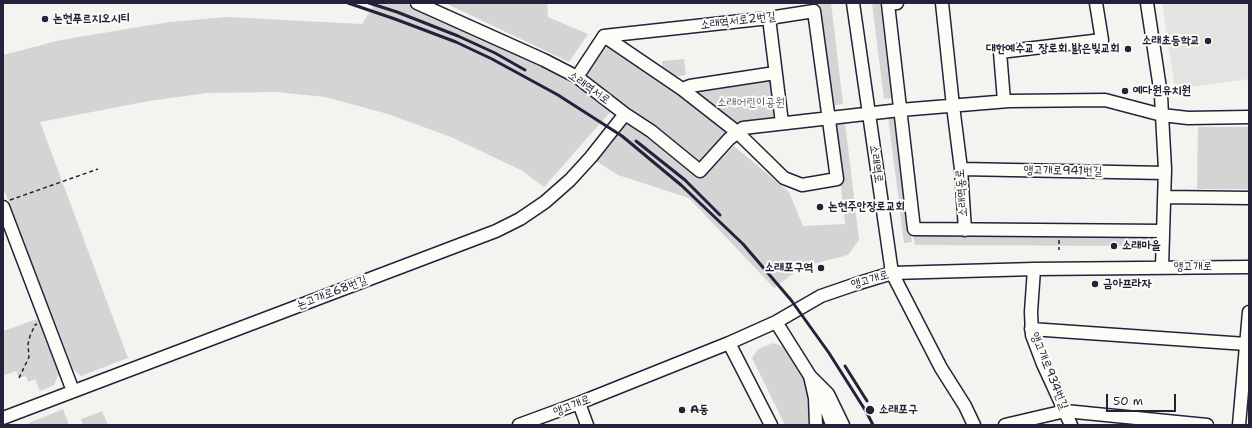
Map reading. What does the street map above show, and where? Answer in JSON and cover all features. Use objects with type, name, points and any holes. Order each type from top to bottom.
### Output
[{"type":"street","name":"소래역서로","points":[[417,3],[544,60],[577,77],[625,114],[651,131],[700,171],[729,138],[743,128],[828,117],[869,114]]},
{"type":"street","name":"소래역로","points":[[853,3],[892,273],[941,368],[974,425]]},
{"type":"street","name":"소래역동로","points":[[893,4],[900,110],[914,229],[965,230],[961,169],[952,106],[942,3]]},
{"type":"street","points":[[1004,101],[1000,52],[1102,40],[1096,3]]},
{"type":"street","points":[[1147,3],[1161,95],[1165,173],[1162,267]]},
{"type":"street","name":"소래역서로2번길","points":[[604,36],[769,18],[814,11],[828,117]]},
{"type":"street","points":[[769,18],[782,124]]},
{"type":"street","points":[[577,77],[604,36],[682,89],[737,132],[784,178],[802,186],[837,179],[828,117]]},
{"type":"street","points":[[682,89],[690,86],[775,73]]},
{"type":"street","points":[[869,114],[1004,101],[1105,100],[1162,115],[1188,118],[1249,117]]},
{"type":"street","name":"논고개로68번길","points":[[3,418],[496,231],[520,219],[545,202],[570,180],[595,152],[625,114]]},
{"type":"street","name":"앵고개로941번길","points":[[961,169],[1165,173]]},
{"type":"street","points":[[1164,197],[1249,198]]},
{"type":"street","points":[[7,204],[46,320],[73,391]]},
{"type":"street","points":[[965,230],[1163,231]]},
{"type":"street","name":"앵고개로","points":[[519,425],[579,403],[729,343],[776,322],[821,296],[892,273],[1034,269],[1249,267]]},
{"type":"street","name":"앵고개로934번길","points":[[1034,269],[1032,335],[1043,364],[1071,425]]},
{"type":"street","points":[[1239,425],[1249,312]]},
{"type":"street","points":[[776,322],[814,379],[828,394],[844,425]]},
{"type":"street","points":[[1031,329],[1246,344]]},
{"type":"street","points":[[729,343],[771,425]]},
{"type":"street","points":[[814,379],[816,425]]},
{"type":"street","points":[[814,379],[832,425]]},
{"type":"street","points":[[579,403],[587,425]]},
{"type":"street","points":[[1005,425],[1065,411],[1207,425]]},
{"type":"path","points":[[7,204],[98,169]]},
{"type":"path","points":[[19,378],[29,357],[28,344],[32,330],[35,325],[46,320]]},
{"type":"shaded area","name":"소래초등학교","points":[[1162,3],[1249,3],[1249,79],[1175,89]]},
{"type":"green space","points":[[375,3],[404,3],[440,18],[535,61],[613,109],[544,187],[521,170],[451,137],[388,114],[325,97],[276,92],[207,93],[149,101],[40,122],[128,358],[81,376],[73,369],[3,187],[3,55],[61,40],[169,22],[227,17],[362,24]]},
{"type":"green space","points":[[445,3],[547,3],[548,17],[588,34],[569,62]]},
{"type":"green space","points":[[818,3],[831,3],[843,104],[830,106]]},
{"type":"green space","points":[[872,3],[880,3],[892,98],[884,99]]},
{"type":"green space","points":[[604,43],[678,93],[726,133],[699,163],[583,73]]},
{"type":"green space","points":[[684,59],[686,75],[673,77],[662,68],[662,61]]},
{"type":"green space","name":"소래어린이공원","points":[[770,79],[775,119],[736,125],[697,92]]},
{"type":"green space","points":[[896,115],[912,242],[904,243],[888,116]]},
{"type":"green space","points":[[628,121],[706,175],[734,146],[789,192],[803,226],[845,224],[834,123],[845,122],[859,240],[848,255],[802,267],[774,288],[689,198],[618,175],[596,161]]},
{"type":"green space","points":[[1198,127],[1249,127],[1249,189],[1197,189]]},
{"type":"green space","points":[[913,235],[1152,237],[1152,246],[915,245]]},
{"type":"green space","points":[[37,319],[59,374],[54,385],[40,391],[35,379],[28,382],[26,376],[19,378],[16,371],[5,375],[3,370],[3,331]]},
{"type":"green space","points":[[773,343],[784,347],[808,384],[813,400],[811,425],[785,425],[752,358],[758,349]]},
{"type":"green space","points":[[63,409],[69,425],[26,425],[27,424]]},
{"type":"green space","points":[[102,411],[108,425],[83,425],[81,419]]},
{"type":"railway","points":[[348,3],[456,42],[492,59],[558,95],[622,136],[681,185],[743,244],[791,300],[829,353],[873,425]]},
{"type":"railway","points":[[369,3],[397,12],[458,36],[495,53],[525,70]]},
{"type":"railway","points":[[636,141],[685,180],[720,215]]},
{"type":"railway","points":[[845,366],[867,401]]},
{"type":"place","name":"논현푸르지오시티","points":[[45,19]]},
{"type":"place","name":"소래초등학교","points":[[1208,41]]},
{"type":"place","name":"대한예수교 장로회 밝은빛교회","points":[[1128,49]]},
{"type":"place","name":"예다원유치원","points":[[1125,91]]},
{"type":"place","name":"논현주안장로교회","points":[[820,207]]},
{"type":"place","name":"소래마을","points":[[1114,246]]},
{"type":"place","name":"소래포구역","points":[[821,268]]},
{"type":"place","name":"금아프라자","points":[[1095,284]]},
{"type":"place","name":"A동","points":[[682,410]]},
{"type":"place","name":"소래포구","points":[[870,410]]}]
